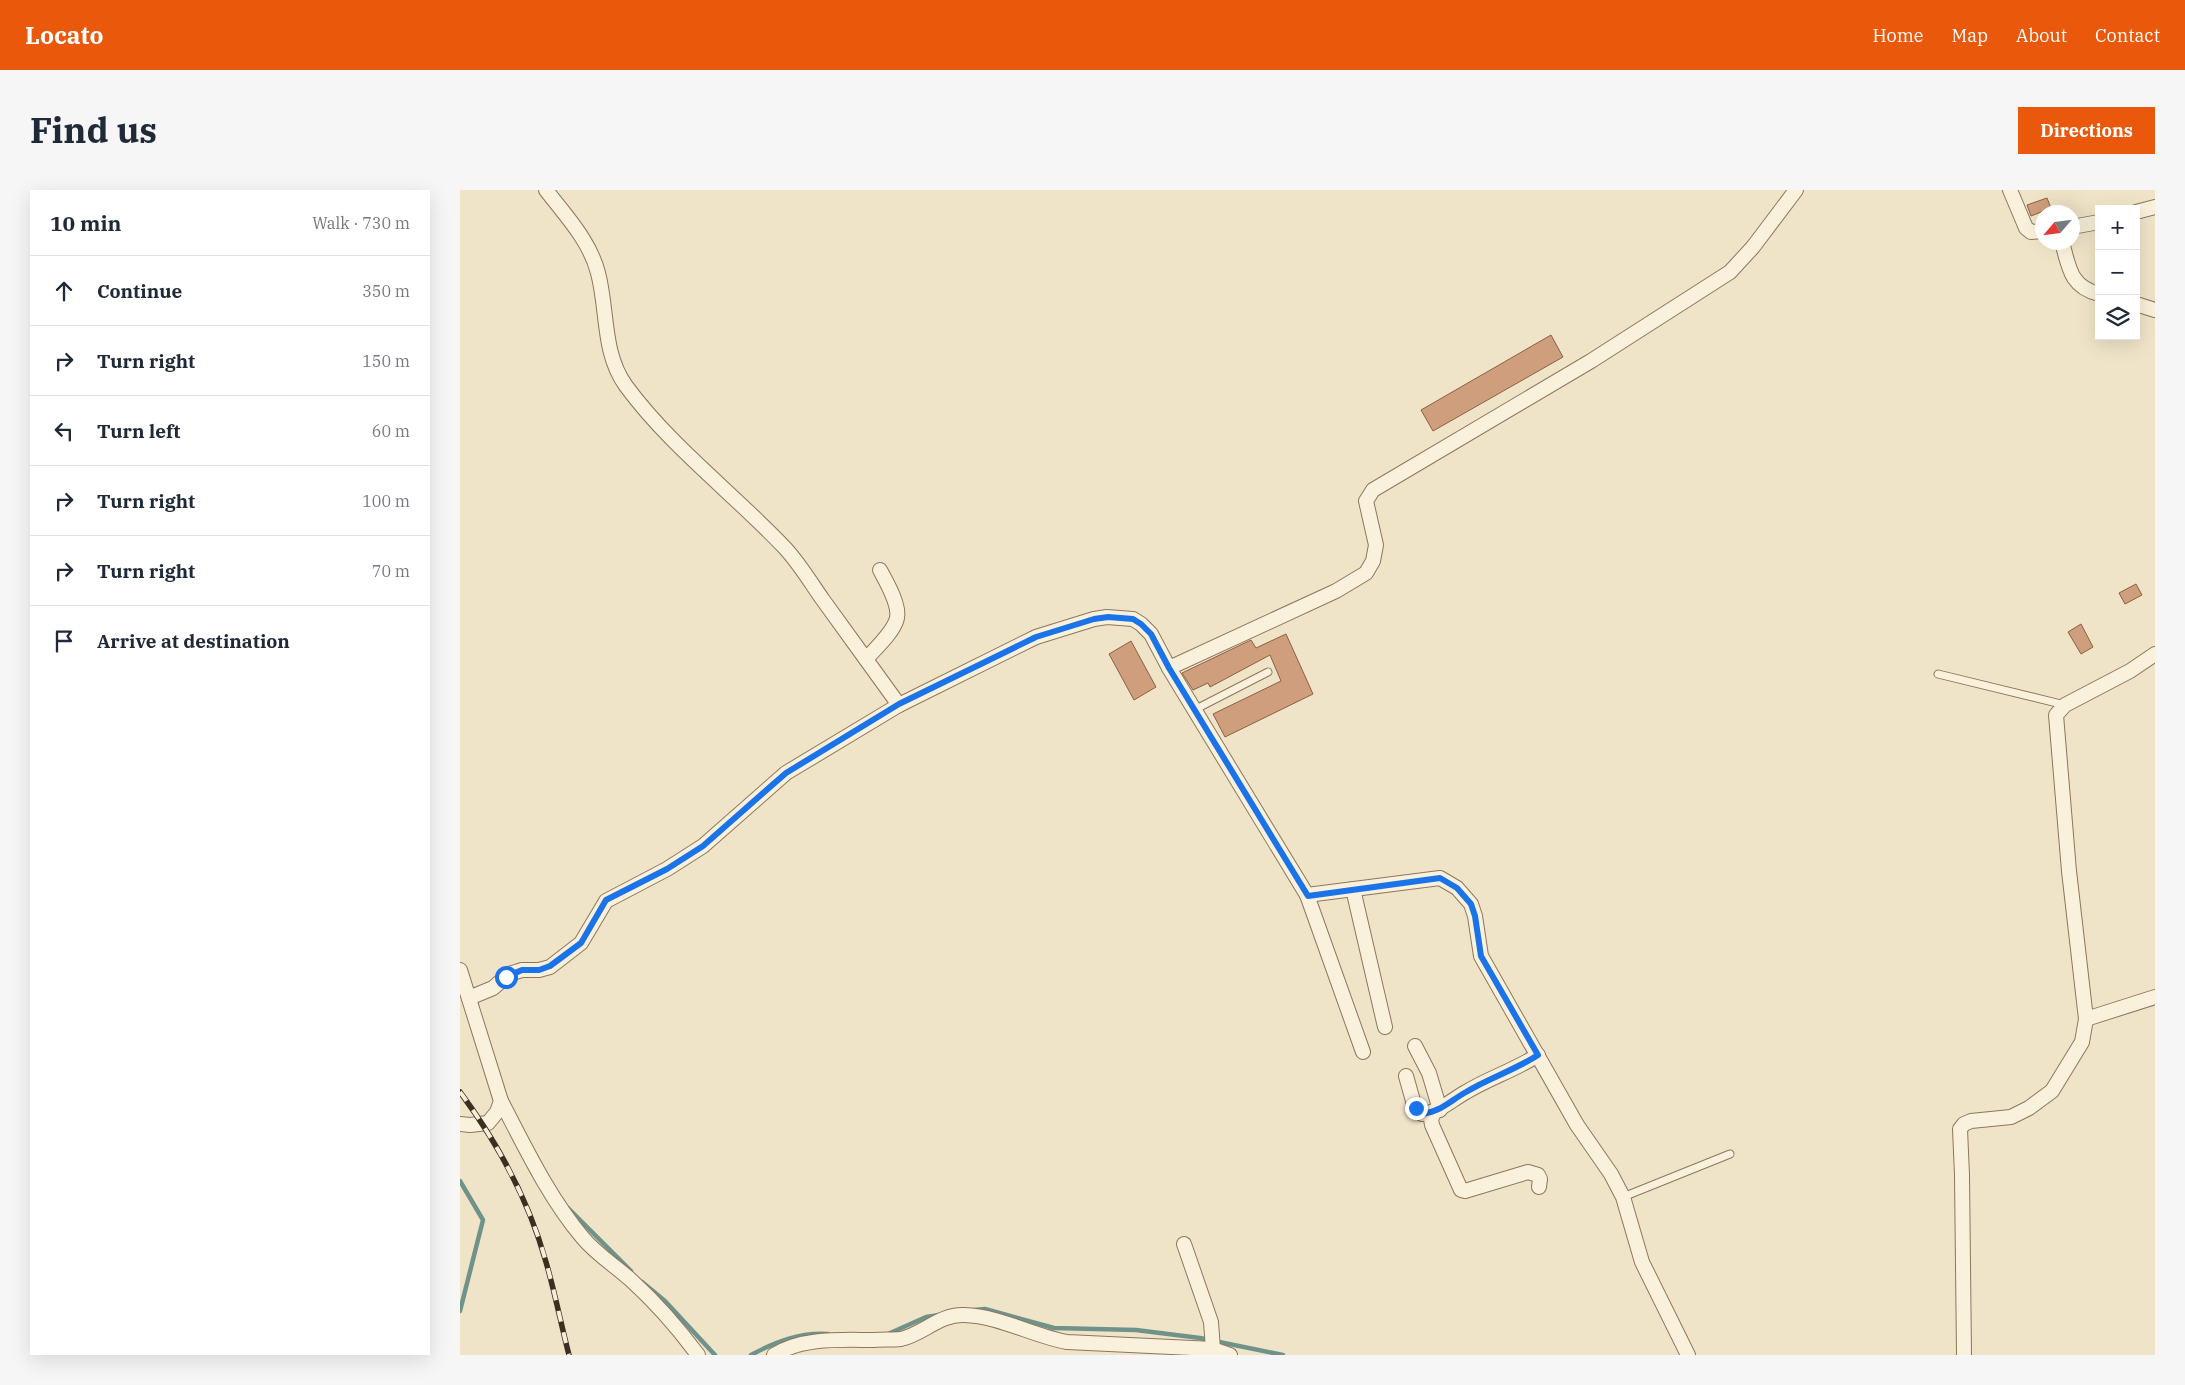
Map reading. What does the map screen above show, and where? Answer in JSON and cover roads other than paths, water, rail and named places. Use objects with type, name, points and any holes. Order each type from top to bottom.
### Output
[{"type":"street","points":[[546,190],[588,244],[600,281],[608,340],[614,364],[625,385],[684,451],[786,549],[899,704]]},
{"type":"street","points":[[1169,668],[1336,591],[1366,573],[1374,561],[1376,545],[1366,501],[1373,490],[1591,361],[1730,272],[1753,247],[1796,190]]},
{"type":"street","points":[[2010,190],[2028,231],[2035,231]]},
{"type":"street","points":[[2140,211],[2155,208]]},
{"type":"street","points":[[2080,226],[2095,223]]},
{"type":"street","points":[[2064,250],[2071,274],[2079,286],[2095,292]]},
{"type":"street","points":[[2140,305],[2155,310]]},
{"type":"street","points":[[866,659],[886,638],[897,618],[895,601],[880,570]]},
{"type":"street","points":[[469,998],[492,988],[509,974],[522,970],[539,970],[550,966],[581,943],[606,900],[667,869],[703,846],[786,773],[899,704],[1036,637],[1094,619],[1108,617],[1133,619],[1151,634],[1194,710],[1308,896],[1363,1052]]},
{"type":"street","points":[[1964,1355],[1960,1129],[1964,1124],[1971,1121],[2011,1117],[2029,1108],[2052,1091],[2082,1042],[2086,1019],[2069,870],[2055,719],[2059,710],[2065,706],[2130,672],[2155,654]]},
{"type":"street","points":[[1308,896],[1432,878],[1446,881],[1457,888],[1471,904],[1474,910],[1479,949],[1484,962],[1577,1125],[1601,1157],[1623,1197],[1642,1262],[1688,1355]]},
{"type":"street","points":[[1353,889],[1384,1027]]},
{"type":"street","points":[[460,970],[501,1100],[525,1149],[552,1193],[583,1238],[601,1256],[632,1280],[682,1334],[698,1355]]},
{"type":"street","points":[[2086,1019],[2155,997]]},
{"type":"street","points":[[1415,1046],[1429,1073],[1437,1112]]},
{"type":"street","points":[[1538,1055],[1520,1067],[1466,1092],[1437,1112],[1431,1119],[1462,1191],[1528,1172],[1538,1174],[1540,1179],[1539,1187]]},
{"type":"street","points":[[1406,1076],[1416,1108],[1422,1114],[1437,1112]]},
{"type":"street","points":[[460,1124],[488,1123],[497,1112],[501,1100]]},
{"type":"street","points":[[1184,1244],[1213,1330],[1213,1347]]},
{"type":"street","points":[[774,1355],[785,1348],[803,1343],[900,1339],[949,1316],[964,1315],[1008,1324],[1046,1338],[1067,1342],[1213,1347],[1230,1355]]},
{"type":"lane","points":[[1194,710],[1268,672]]},
{"type":"lane","points":[[1938,674],[2065,706]]},
{"type":"lane","points":[[1623,1197],[1730,1154]]},
{"type":"waterway","points":[[460,1181],[483,1220],[460,1311]]},
{"type":"waterway","points":[[568,1208],[631,1271]]},
{"type":"waterway","points":[[642,1282],[665,1301],[715,1355]]},
{"type":"waterway","points":[[974,1310],[985,1309],[1054,1328],[1136,1330],[1200,1338],[1283,1355]]},
{"type":"waterway","points":[[888,1334],[926,1317],[939,1315]]},
{"type":"waterway","points":[[751,1355],[769,1346],[798,1336],[828,1334]]},
{"type":"railway","points":[[460,1092],[487,1131],[511,1173],[531,1217],[549,1274],[569,1355]]}]
